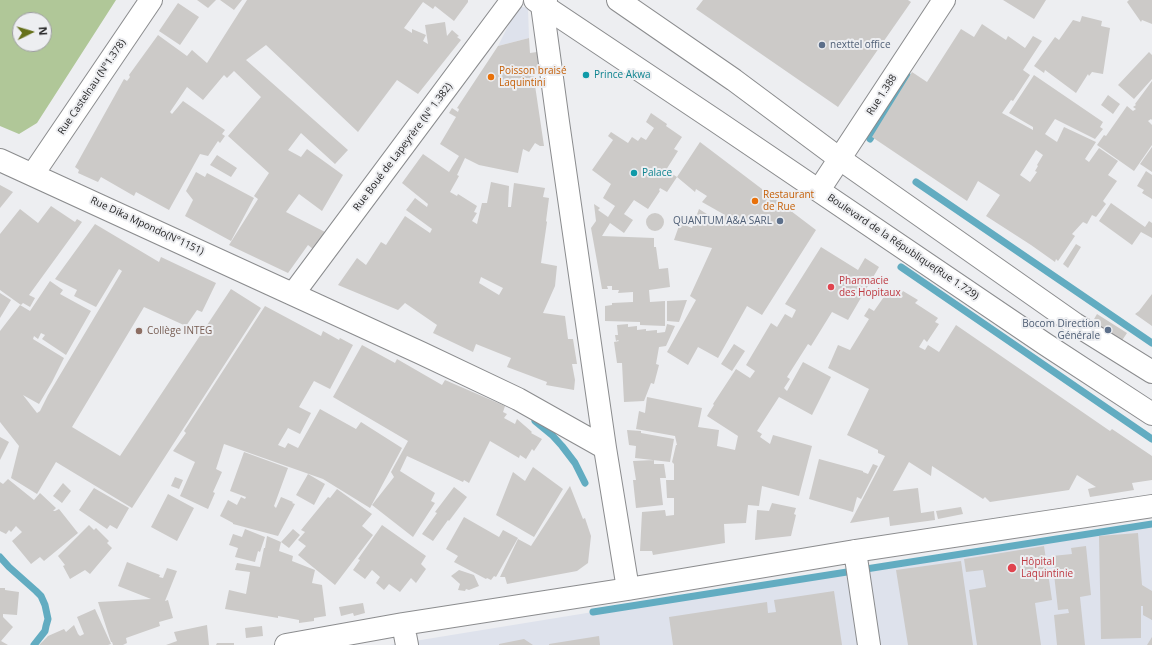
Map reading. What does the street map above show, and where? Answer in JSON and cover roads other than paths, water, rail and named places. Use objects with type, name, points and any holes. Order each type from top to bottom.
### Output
[{"type":"street","name":"Rue Castelnau (N°1.378)","points":[[33,174],[151,0]]},
{"type":"street","name":"Rue Boué de Lapeyrère (N° 1.382)","points":[[293,294],[512,0]]},
{"type":"street","points":[[618,0],[734,80],[840,159],[1075,324],[1152,372]]},
{"type":"street","name":"Rue 1.388","points":[[820,190],[944,0]]},
{"type":"street","points":[[541,2],[605,448],[628,589]]},
{"type":"street","name":"Boulevard de la République(Rue 1.729)","points":[[541,2],[1045,344],[1152,414]]},
{"type":"street","name":"Rue Dika Mpondo(N°1151)","points":[[0,160],[518,399],[605,448]]},
{"type":"street","points":[[286,645],[405,635],[628,589],[855,551],[1152,506]]},
{"type":"street","points":[[855,551],[869,645]]},
{"type":"waterway","points":[[870,139],[907,75]]},
{"type":"waterway","points":[[916,182],[1152,343]]},
{"type":"waterway","points":[[901,267],[1152,439]]},
{"type":"waterway","points":[[535,421],[552,435],[562,446],[575,463],[585,483]]},
{"type":"waterway","points":[[593,612],[1152,524]]},
{"type":"waterway","points":[[0,557],[41,596],[45,605],[48,619],[45,631],[34,645]]},
{"type":"place","name":"nexttel office","points":[[822,45]]},
{"type":"place","name":"Prince Akwa","points":[[586,75]]},
{"type":"place","name":"Poisson braisé Laquintini","points":[[491,77]]},
{"type":"place","name":"Palace","points":[[634,173]]},
{"type":"place","name":"Restaurant de Rue","points":[[755,201]]},
{"type":"place","name":"QUANTUM A&A SARL","points":[[780,221]]},
{"type":"place","name":"Pharmacie des Hopitaux","points":[[831,287]]},
{"type":"place","name":"Bocom Direction Générale","points":[[1108,330]]},
{"type":"place","name":"Collège INTEG","points":[[139,331]]},
{"type":"place","name":"Hôpital Laquintinie","points":[[1012,568]]}]
